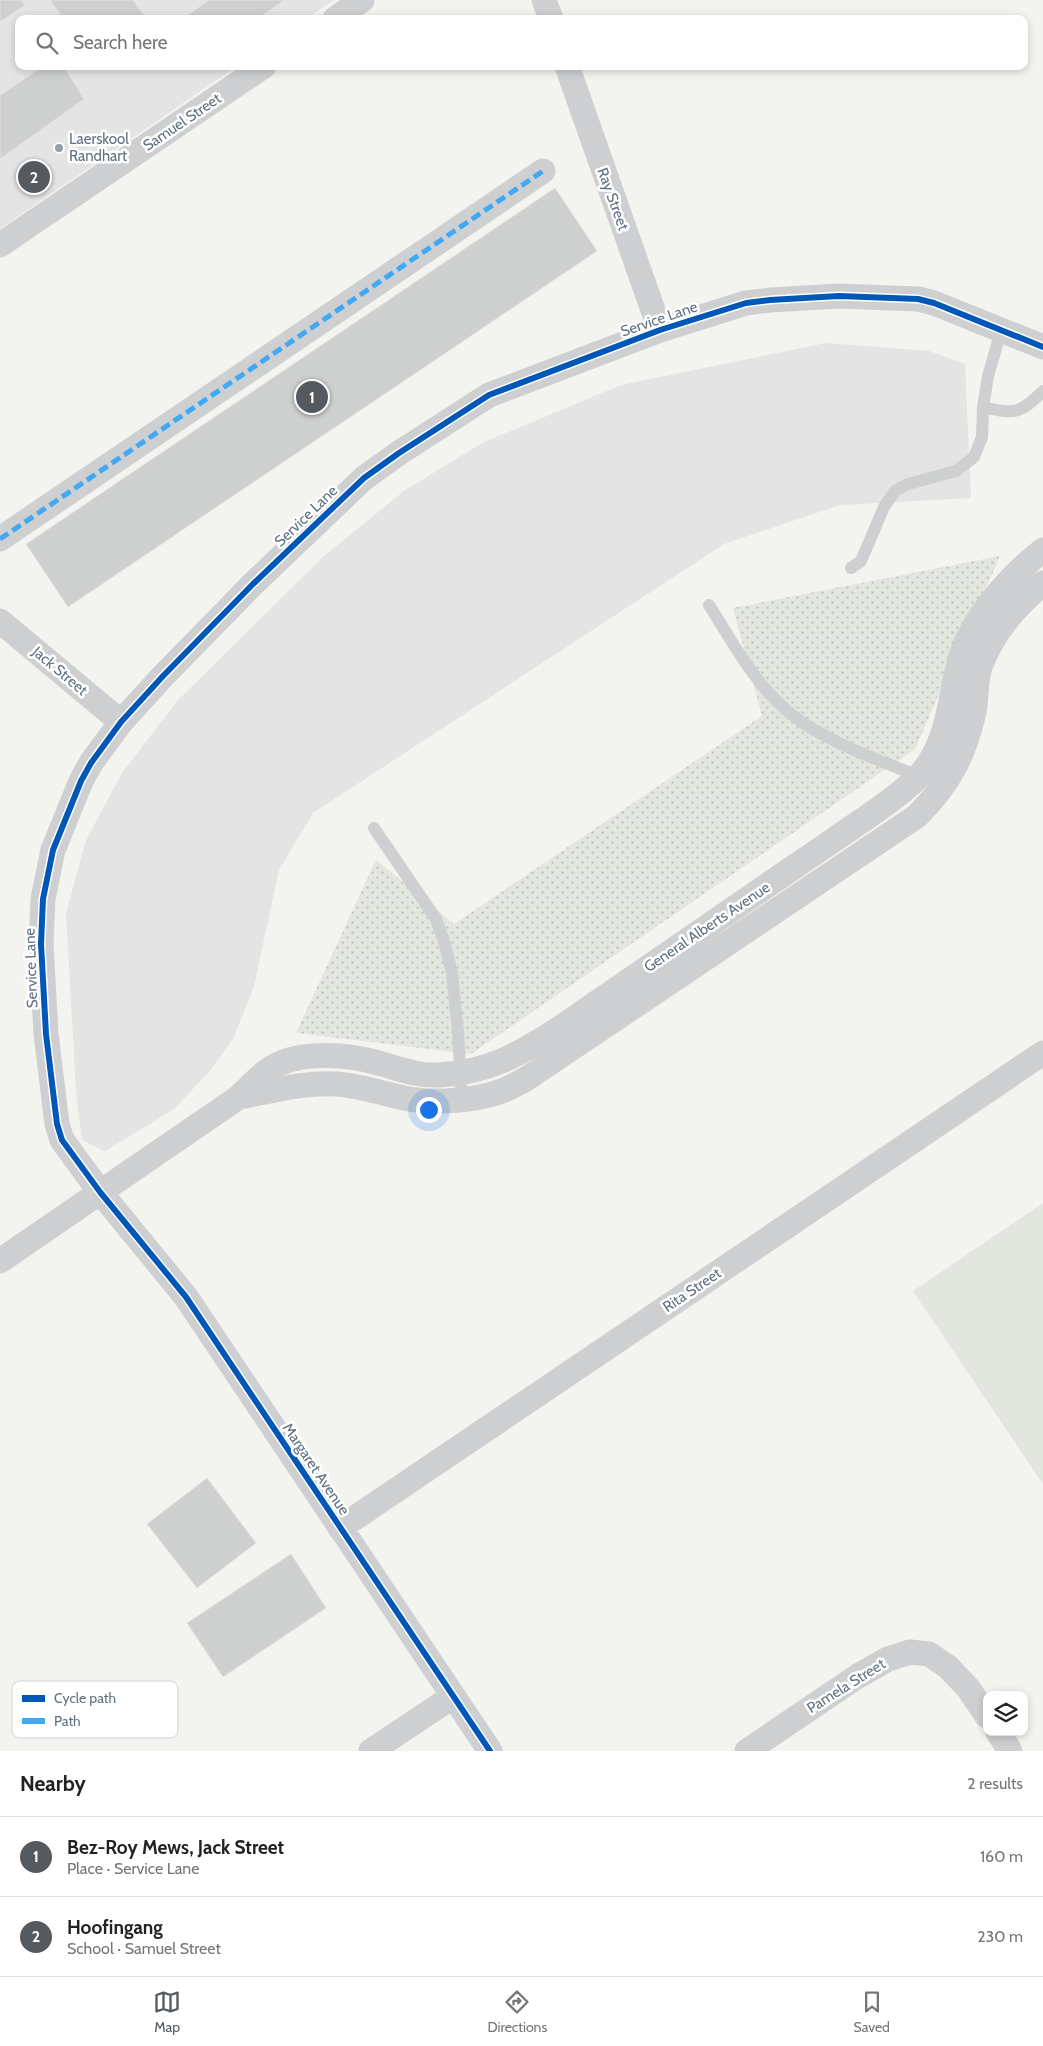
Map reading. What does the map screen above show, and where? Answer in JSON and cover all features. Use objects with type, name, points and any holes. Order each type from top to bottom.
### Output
[{"type":"street","points":[[341,15],[362,0]]},
{"type":"street","points":[[544,0],[550,15]]},
{"type":"street","name":"Samuel Street","points":[[0,245],[258,70]]},
{"type":"street","name":"Ray Street","points":[[568,70],[660,330]]},
{"type":"street","points":[[0,539],[543,171]]},
{"type":"street","name":"Service Lane","points":[[107,1200],[62,1140],[56,1124],[46,1034],[41,944],[43,898],[53,850],[81,782],[91,763],[121,722],[253,584],[364,478],[489,394],[660,330],[746,303],[839,296],[918,298],[1041,345]]},
{"type":"street","name":"General Alberts Avenue","points":[[0,1261],[107,1200],[239,1097],[268,1070],[305,1057],[326,1055],[352,1056],[411,1073],[437,1076],[478,1071],[524,1051],[730,911],[894,798],[919,776],[932,759],[946,728],[958,666],[968,636],[984,612],[1007,584],[1043,550]]},
{"type":"street","name":"General Alberts Avenue","points":[[239,1097],[290,1087],[336,1084],[368,1088],[419,1100],[462,1100],[502,1091],[526,1079],[917,816],[944,786],[959,761],[965,746],[974,710],[976,682],[991,642],[1013,610],[1043,583]]},
{"type":"street","name":"Jack Street","points":[[0,621],[121,722]]},
{"type":"street","points":[[730,911],[744,932]]},
{"type":"street","name":"Rita Street","points":[[340,1528],[1043,1053]]},
{"type":"street","name":"Margaret Avenue","points":[[107,1200],[186,1297],[452,1697],[490,1751]]},
{"type":"street","name":"Pamela Street","points":[[747,1751],[858,1676],[888,1658],[910,1652],[929,1654],[948,1667],[968,1688],[983,1710]]},
{"type":"street","points":[[371,1751],[452,1697]]},
{"type":"street","points":[[1001,1736],[1010,1751]]},
{"type":"lane","points":[[851,568],[861,561],[884,507],[896,491],[908,484],[956,471],[974,457],[982,437],[983,407],[988,376],[1002,331]]},
{"type":"lane","points":[[983,407],[1009,413],[1023,408],[1043,391]]},
{"type":"lane","points":[[709,605],[749,669],[791,714],[812,728],[843,744],[944,786]]},
{"type":"lane","points":[[374,828],[436,919],[452,973],[462,1100]]},
{"type":"shaded area","name":"Laerskool Randhart","points":[[0,0],[334,0],[312,15],[15,15],[15,70],[231,70],[0,229]]},
{"type":"shaded area","points":[[826,343],[929,351],[965,364],[971,498],[840,505],[724,544],[313,813],[279,870],[254,986],[233,1039],[209,1072],[174,1109],[105,1151],[82,1140],[76,1090],[66,913],[86,840],[122,773],[178,700],[324,556],[404,491],[482,443],[621,385]]},
{"type":"shaded area","points":[[1000,556],[915,749],[471,1054],[296,1033],[376,860],[454,924],[762,716],[733,608]]},
{"type":"shaded area","points":[[1043,1203],[1043,1484],[913,1291]]},
{"type":"building","points":[[0,0],[21,0],[25,5],[0,22]]},
{"type":"building","points":[[50,0],[133,0],[143,15],[61,15]]},
{"type":"building","points":[[209,0],[284,0],[263,15],[189,14]]},
{"type":"building","points":[[38,70],[66,70],[84,99],[0,159],[0,95]]},
{"type":"building","points":[[555,188],[597,251],[68,607],[26,544]]},
{"type":"building","points":[[207,1478],[256,1543],[197,1588],[147,1524]]},
{"type":"building","points":[[291,1554],[326,1608],[223,1677],[187,1623]]},
{"type":"marked path","points":[[0,539],[543,171]]},
{"type":"cycle path","points":[[490,1751],[186,1297],[100,1192],[62,1140],[57,1124],[46,1034],[41,944],[43,899],[53,850],[81,781],[91,763],[121,722],[163,676],[253,584],[364,478],[489,395],[660,330],[746,303],[770,300],[839,296],[918,299],[934,303],[1043,347]]},
{"type":"place","name":"Laerskool Randhart","points":[[59,148]]},
{"type":"place","name":"Hoofingang","points":[[34,177]]},
{"type":"place","name":"Bez-Roy Mews, Jack Street","points":[[312,397]]}]
